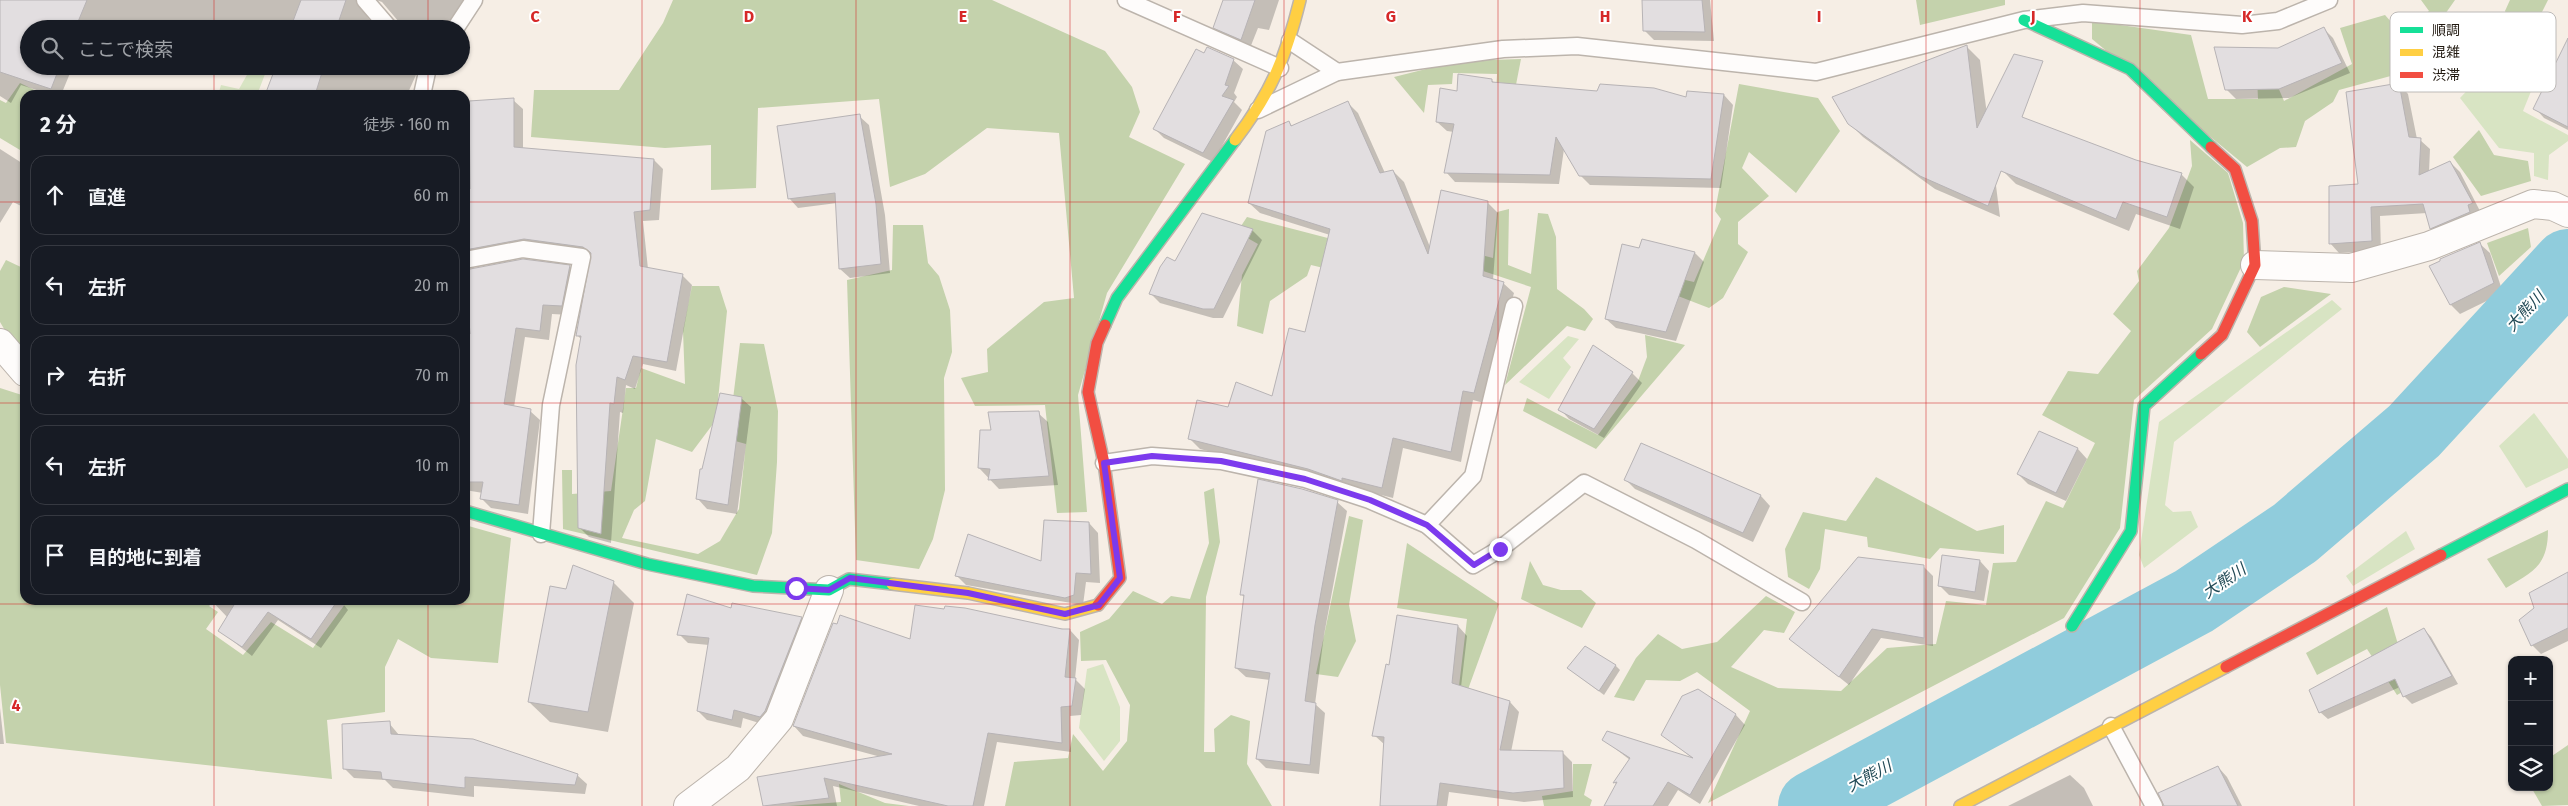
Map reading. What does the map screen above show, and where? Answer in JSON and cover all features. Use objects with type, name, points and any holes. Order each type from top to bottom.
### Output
[{"type":"street","points":[[470,512],[647,564],[744,584],[829,590],[850,578],[968,593],[1065,614],[1099,605],[1120,578],[1104,463],[1088,392],[1097,343],[1117,298],[1257,111],[1280,68],[1290,41],[1300,0]]},
{"type":"street","points":[[2024,20],[2130,69],[2235,169],[2252,220],[2255,264],[2222,335],[2144,406],[2130,531],[2072,626]]},
{"type":"street","points":[[2255,264],[2351,268],[2429,246],[2533,204],[2553,206],[2568,213]]},
{"type":"street","points":[[0,343],[20,366]]},
{"type":"street","points":[[1960,806],[2568,489]]},
{"type":"street","points":[[688,806],[738,768],[779,718],[829,590]]},
{"type":"lane","points":[[365,0],[382,20]]},
{"type":"lane","points":[[461,20],[474,0]]},
{"type":"lane","points":[[1126,0],[1280,68]]},
{"type":"lane","points":[[1257,111],[1337,72],[1503,49],[1577,46],[1816,72],[2024,20],[2083,13],[2242,25],[2278,21],[2329,0]]},
{"type":"lane","points":[[1290,41],[1337,72]]},
{"type":"lane","points":[[423,90],[425,75]]},
{"type":"lane","points":[[470,259],[523,249],[582,257],[551,405],[541,534]]},
{"type":"lane","points":[[1427,525],[1473,476],[1514,306]]},
{"type":"lane","points":[[1104,463],[1152,456],[1221,461],[1305,479],[1370,500],[1427,525],[1474,565],[1500,549],[1584,482],[1696,540],[1802,602]]},
{"type":"lane","points":[[2111,726],[2154,806]]},
{"type":"green space","points":[[673,0],[992,0],[1105,51],[1132,87],[1140,112],[1129,137],[1185,164],[1107,293],[1078,395],[1087,512],[1057,513],[1045,405],[975,406],[961,378],[988,372],[987,349],[1044,302],[1074,298],[1059,133],[987,128],[925,174],[890,187],[879,99],[758,108],[756,188],[711,190],[711,145],[665,148],[531,137],[534,90],[619,90],[663,23]]},
{"type":"green space","points":[[1916,0],[2005,0],[2005,5],[1920,25]]},
{"type":"green space","points":[[2421,0],[2455,0],[2447,12],[2428,12],[2429,11]]},
{"type":"green space","points":[[2510,0],[2548,0],[2542,12],[2505,11]]},
{"type":"green space","points":[[2385,15],[2390,21],[2390,76],[2339,90],[2333,102],[2305,121],[2296,147],[2280,148],[2247,167],[2092,39],[2092,21],[2191,35],[2208,99],[2258,99],[2256,54],[2262,50],[2284,101],[2352,64],[2340,28]]},
{"type":"green space","points":[[1521,59],[1514,95],[1496,92],[1497,74],[1453,73],[1452,84],[1428,85],[1424,113],[1394,77],[1458,61]]},
{"type":"green space","points":[[247,75],[265,75],[259,90],[220,90],[221,85],[239,89]]},
{"type":"green space","points":[[20,83],[35,90],[20,90],[20,150],[0,138],[0,100],[6,103]]},
{"type":"green space","points":[[1739,84],[1818,98],[1840,131],[1796,193],[1749,152],[1742,168],[1769,196],[1738,222],[1738,244],[1748,252],[1723,298],[1709,308],[1678,296],[1681,279],[1694,282],[1721,219],[1715,211]]},
{"type":"green space","points":[[2466,92],[2531,92],[2523,111],[2568,135],[2568,141],[2549,155],[2548,180],[2534,176],[2534,153],[2499,148],[2460,98]]},
{"type":"green space","points":[[2479,130],[2494,155],[2528,161],[2531,181],[2481,196],[2453,157]]},
{"type":"green space","points":[[2190,140],[2228,173],[2243,223],[2244,261],[2212,329],[2134,400],[2120,528],[2064,618],[1708,803],[1750,711],[1697,672],[1680,681],[1646,680],[1634,701],[1614,697],[1636,658],[1658,634],[1682,649],[1717,642],[1766,596],[1795,612],[1784,633],[1764,630],[1731,667],[1778,688],[1841,691],[1887,648],[1936,644],[1946,601],[1986,605],[1993,563],[2016,562],[2046,501],[2063,508],[2095,443],[2042,415],[2068,371],[2098,374],[2131,331],[2113,314],[2139,281],[2137,271],[2169,228],[2192,166]]},
{"type":"green space","points":[[1509,209],[1508,265],[1531,274],[1538,213],[1548,214],[1556,237],[1557,289],[1584,309],[1593,319],[1585,331],[1567,326],[1505,385],[1531,287],[1429,253],[1431,242],[1493,258],[1497,212]]},
{"type":"green space","points":[[1247,217],[1370,249],[1361,277],[1311,265],[1307,276],[1270,301],[1263,334],[1237,326],[1242,275],[1258,244],[1237,232]]},
{"type":"green space","points":[[893,225],[923,225],[928,263],[939,276],[950,310],[952,352],[944,378],[945,490],[933,539],[919,569],[856,560],[847,280],[892,270]]},
{"type":"green space","points":[[2528,228],[2531,247],[2499,276],[2487,243]]},
{"type":"green space","points":[[6,260],[20,267],[20,356],[0,322],[0,271]]},
{"type":"green space","points":[[692,286],[719,286],[727,311],[716,420],[692,452],[656,439],[645,501],[634,510],[622,538],[698,554],[720,541],[739,509],[746,444],[728,439],[740,343],[764,344],[778,411],[777,462],[772,533],[757,575],[563,529],[562,470],[572,470],[572,494],[611,491],[626,388],[636,388],[641,368],[685,384],[683,331]]},
{"type":"green space","points":[[2284,287],[2331,294],[2260,347],[2247,332],[2261,297]]},
{"type":"green space","points":[[2332,300],[2342,309],[2174,442],[2165,505],[2173,512],[2191,511],[2198,527],[2144,568],[2139,555],[2159,422]]},
{"type":"green space","points":[[1645,335],[1685,345],[1596,449],[1523,411],[1527,398],[1598,435],[1638,381],[1647,357]]},
{"type":"green space","points":[[1568,336],[1579,339],[1563,358],[1571,367],[1549,399],[1519,382]]},
{"type":"green space","points":[[0,388],[20,394],[20,605],[210,605],[218,612],[206,629],[243,655],[271,622],[313,648],[344,605],[470,605],[470,526],[511,538],[498,663],[431,658],[398,639],[385,667],[385,712],[327,720],[332,779],[6,743],[0,685]]},
{"type":"green space","points":[[2534,413],[2568,459],[2568,468],[2526,488],[2499,446]]},
{"type":"green space","points":[[1876,477],[1977,531],[2004,525],[2004,554],[1940,548],[1930,559],[1868,547],[1867,537],[1825,529],[1820,569],[1809,589],[1788,577],[1785,549],[1803,512],[1846,521]]},
{"type":"green space","points":[[1214,488],[1220,542],[1206,597],[1204,752],[1215,752],[1214,729],[1231,715],[1250,721],[1247,764],[1272,806],[1005,806],[1014,762],[1068,758],[1073,734],[1103,771],[1127,741],[1130,705],[1106,660],[1081,661],[1080,632],[1109,619],[1133,591],[1162,604],[1171,596],[1190,599],[1209,543],[1204,492]]},
{"type":"green space","points":[[1349,516],[1363,520],[1349,605],[1356,641],[1338,677],[1316,674]]},
{"type":"green space","points":[[2548,530],[2545,551],[2538,566],[2506,588],[2487,559]]},
{"type":"green space","points":[[2406,531],[2415,549],[2353,586],[2346,576]]},
{"type":"green space","points":[[1407,543],[1499,604],[1454,728],[1467,619],[1397,608]]},
{"type":"green space","points":[[1530,561],[1543,585],[1561,590],[1581,590],[1596,603],[1582,628],[1521,599]]},
{"type":"green space","points":[[2387,607],[2397,641],[2418,683],[2397,695],[2367,649],[2317,675],[2306,653]]},
{"type":"green space","points":[[1103,664],[1120,707],[1120,741],[1104,761],[1079,728],[1087,669]]},
{"type":"green space","points":[[2568,745],[2568,805],[2542,806],[2533,791],[2553,791],[2553,755]]},
{"type":"green space","points":[[1573,764],[1592,764],[1584,795],[1592,800],[1590,806],[1544,806],[1542,796],[1573,791]]},
{"type":"green space","points":[[839,784],[885,803],[909,806],[789,806],[841,802]]},
{"type":"building","points":[[0,0],[87,0],[79,20],[20,20],[20,75],[56,75],[51,89],[0,72]]},
{"type":"building","points":[[301,0],[346,0],[339,20],[293,20]]},
{"type":"building","points":[[1223,0],[1255,0],[1241,40],[1213,28]]},
{"type":"building","points":[[1642,0],[1702,0],[1705,32],[1643,31]]},
{"type":"building","points":[[2324,27],[2342,63],[2279,89],[2225,90],[2214,47],[2278,48]]},
{"type":"building","points":[[2568,38],[2568,127],[2533,109],[2541,92],[2556,92],[2556,62]]},
{"type":"building","points":[[1967,45],[1977,128],[2014,54],[2043,61],[2022,117],[2136,160],[2182,173],[2167,217],[2123,202],[2116,219],[2001,171],[1988,206],[1920,176],[1848,124],[1832,97]]},
{"type":"building","points":[[1207,47],[1234,59],[1225,85],[1229,86],[1222,96],[1234,100],[1203,153],[1153,129],[1196,49],[1204,53]]},
{"type":"building","points":[[1458,74],[1492,79],[1492,82],[1597,91],[1600,84],[1654,88],[1686,97],[1687,91],[1724,94],[1711,179],[1579,176],[1556,137],[1550,175],[1444,173],[1454,124],[1436,122],[1440,88],[1457,91]]},
{"type":"building","points":[[273,75],[321,75],[317,90],[267,90]]},
{"type":"building","points":[[2390,85],[2390,92],[2401,92],[2409,137],[2421,138],[2419,175],[2450,161],[2473,203],[2468,205],[2470,212],[2430,229],[2423,204],[2371,207],[2372,241],[2329,244],[2329,186],[2358,184],[2346,92]]},
{"type":"building","points":[[514,98],[514,147],[654,159],[650,210],[634,212],[640,266],[683,274],[667,362],[633,356],[625,380],[617,377],[614,404],[610,403],[601,534],[578,528],[576,365],[581,336],[576,336],[591,253],[583,247],[524,239],[470,249],[470,101]]},
{"type":"building","points":[[1348,101],[1380,173],[1393,170],[1428,254],[1441,190],[1488,201],[1483,276],[1504,282],[1474,393],[1463,391],[1451,452],[1393,438],[1382,488],[1342,478],[1342,481],[1308,469],[1188,439],[1197,400],[1228,407],[1236,382],[1272,396],[1289,328],[1305,332],[1330,229],[1248,203],[1266,131],[1289,121],[1291,126]]},
{"type":"building","points":[[860,114],[876,204],[881,264],[839,269],[835,193],[788,199],[777,126]]},
{"type":"building","points":[[1202,213],[1253,229],[1214,309],[1203,309],[1149,294],[1160,267],[1167,257],[1175,261]]},
{"type":"building","points":[[1642,239],[1695,252],[1666,332],[1605,319],[1622,244],[1639,248]]},
{"type":"building","points":[[2480,242],[2494,283],[2450,305],[2429,266],[2440,261],[2440,259]]},
{"type":"building","points":[[523,259],[570,265],[562,306],[543,305],[540,331],[516,328],[504,404],[531,409],[519,505],[480,499],[483,482],[470,482],[470,269]]},
{"type":"building","points":[[1593,345],[1633,372],[1594,429],[1558,410]]},
{"type":"building","points":[[720,393],[742,397],[728,505],[696,499],[700,469],[702,469]]},
{"type":"building","points":[[1039,411],[1049,476],[988,480],[990,469],[978,468],[980,430],[991,430],[988,412]]},
{"type":"building","points":[[2039,431],[2078,448],[2056,493],[2017,474]]},
{"type":"building","points":[[1641,443],[1761,495],[1743,533],[1624,480]]},
{"type":"building","points":[[1258,479],[1338,500],[1315,625],[1305,701],[1316,703],[1310,765],[1256,759],[1270,673],[1235,668],[1244,595],[1240,595]]},
{"type":"building","points":[[1044,520],[1089,522],[1091,574],[1076,573],[1074,595],[1065,598],[955,576],[968,534],[1041,561]]},
{"type":"building","points":[[1942,555],[1980,560],[1975,592],[1938,586]]},
{"type":"building","points":[[1858,557],[1924,565],[1924,638],[1872,629],[1839,677],[1789,639]]},
{"type":"building","points":[[573,565],[614,581],[588,712],[528,702],[550,586],[566,589]]},
{"type":"building","points":[[2568,572],[2568,628],[2531,646],[2519,620],[2534,608],[2529,593]]},
{"type":"building","points":[[687,594],[731,608],[732,603],[802,617],[765,711],[760,717],[734,710],[732,720],[697,711],[709,638],[677,635]]},
{"type":"building","points":[[234,605],[335,605],[311,639],[268,612],[242,647],[218,631]]},
{"type":"building","points":[[915,605],[944,609],[945,606],[965,608],[1062,629],[1070,629],[1065,677],[1076,678],[1072,706],[1061,707],[1062,743],[988,733],[973,806],[948,806],[824,778],[829,798],[763,806],[757,777],[892,754],[793,726],[833,623],[837,624],[840,615],[910,639]]},
{"type":"building","points":[[1397,615],[1458,625],[1452,683],[1510,701],[1500,750],[1563,751],[1564,788],[1513,793],[1440,783],[1437,806],[1380,806],[1384,737],[1372,736],[1386,664],[1389,665]]},
{"type":"building","points":[[2424,628],[2452,676],[2403,697],[2395,679],[2319,713],[2309,690]]},
{"type":"building","points":[[1585,646],[1616,665],[1599,691],[1567,668]]},
{"type":"building","points":[[1698,689],[1736,714],[1690,795],[1668,782],[1653,806],[1604,806],[1617,782],[1613,783],[1630,758],[1602,740],[1607,731],[1693,758],[1661,735],[1682,696]]},
{"type":"building","points":[[390,721],[391,734],[473,739],[578,774],[575,785],[465,777],[465,788],[382,779],[381,772],[343,769],[342,724]]},
{"type":"building","points":[[2218,766],[2238,806],[2164,806],[2158,793]]},
{"type":"waterway","name":"大熊川","points":[[1813,806],[2194,601],[2295,533],[2414,431],[2568,264]]},
{"type":"traffic: fast","points":[[2024,20],[2130,69],[2211,147]]},
{"type":"traffic: fast","points":[[1105,325],[1117,298],[1235,140]]},
{"type":"traffic: fast","points":[[2072,626],[2131,531],[2144,406],[2201,354]]},
{"type":"traffic: fast","points":[[2441,555],[2568,489]]},
{"type":"traffic: fast","points":[[470,512],[647,564],[753,586],[829,590],[849,579],[892,584]]},
{"type":"traffic: slow","points":[[1235,140],[1248,123],[1276,74],[1289,39],[1300,0]]},
{"type":"traffic: slow","points":[[892,584],[968,593],[1065,614],[1098,605]]},
{"type":"traffic: slow","points":[[1960,806],[2226,667]]},
{"type":"traffic: jam","points":[[2201,354],[2222,335],[2255,265],[2252,221],[2235,169],[2211,147]]},
{"type":"traffic: jam","points":[[1098,605],[1120,578],[1104,463],[1088,392],[1097,343],[1105,325]]},
{"type":"traffic: jam","points":[[2226,667],[2441,555]]},
{"type":"route","points":[[796,588],[829,590],[850,578],[968,593],[1065,614],[1099,605],[1120,578],[1104,463],[1152,456],[1221,461],[1305,479],[1370,500],[1427,525],[1474,565],[1500,549]]}]
